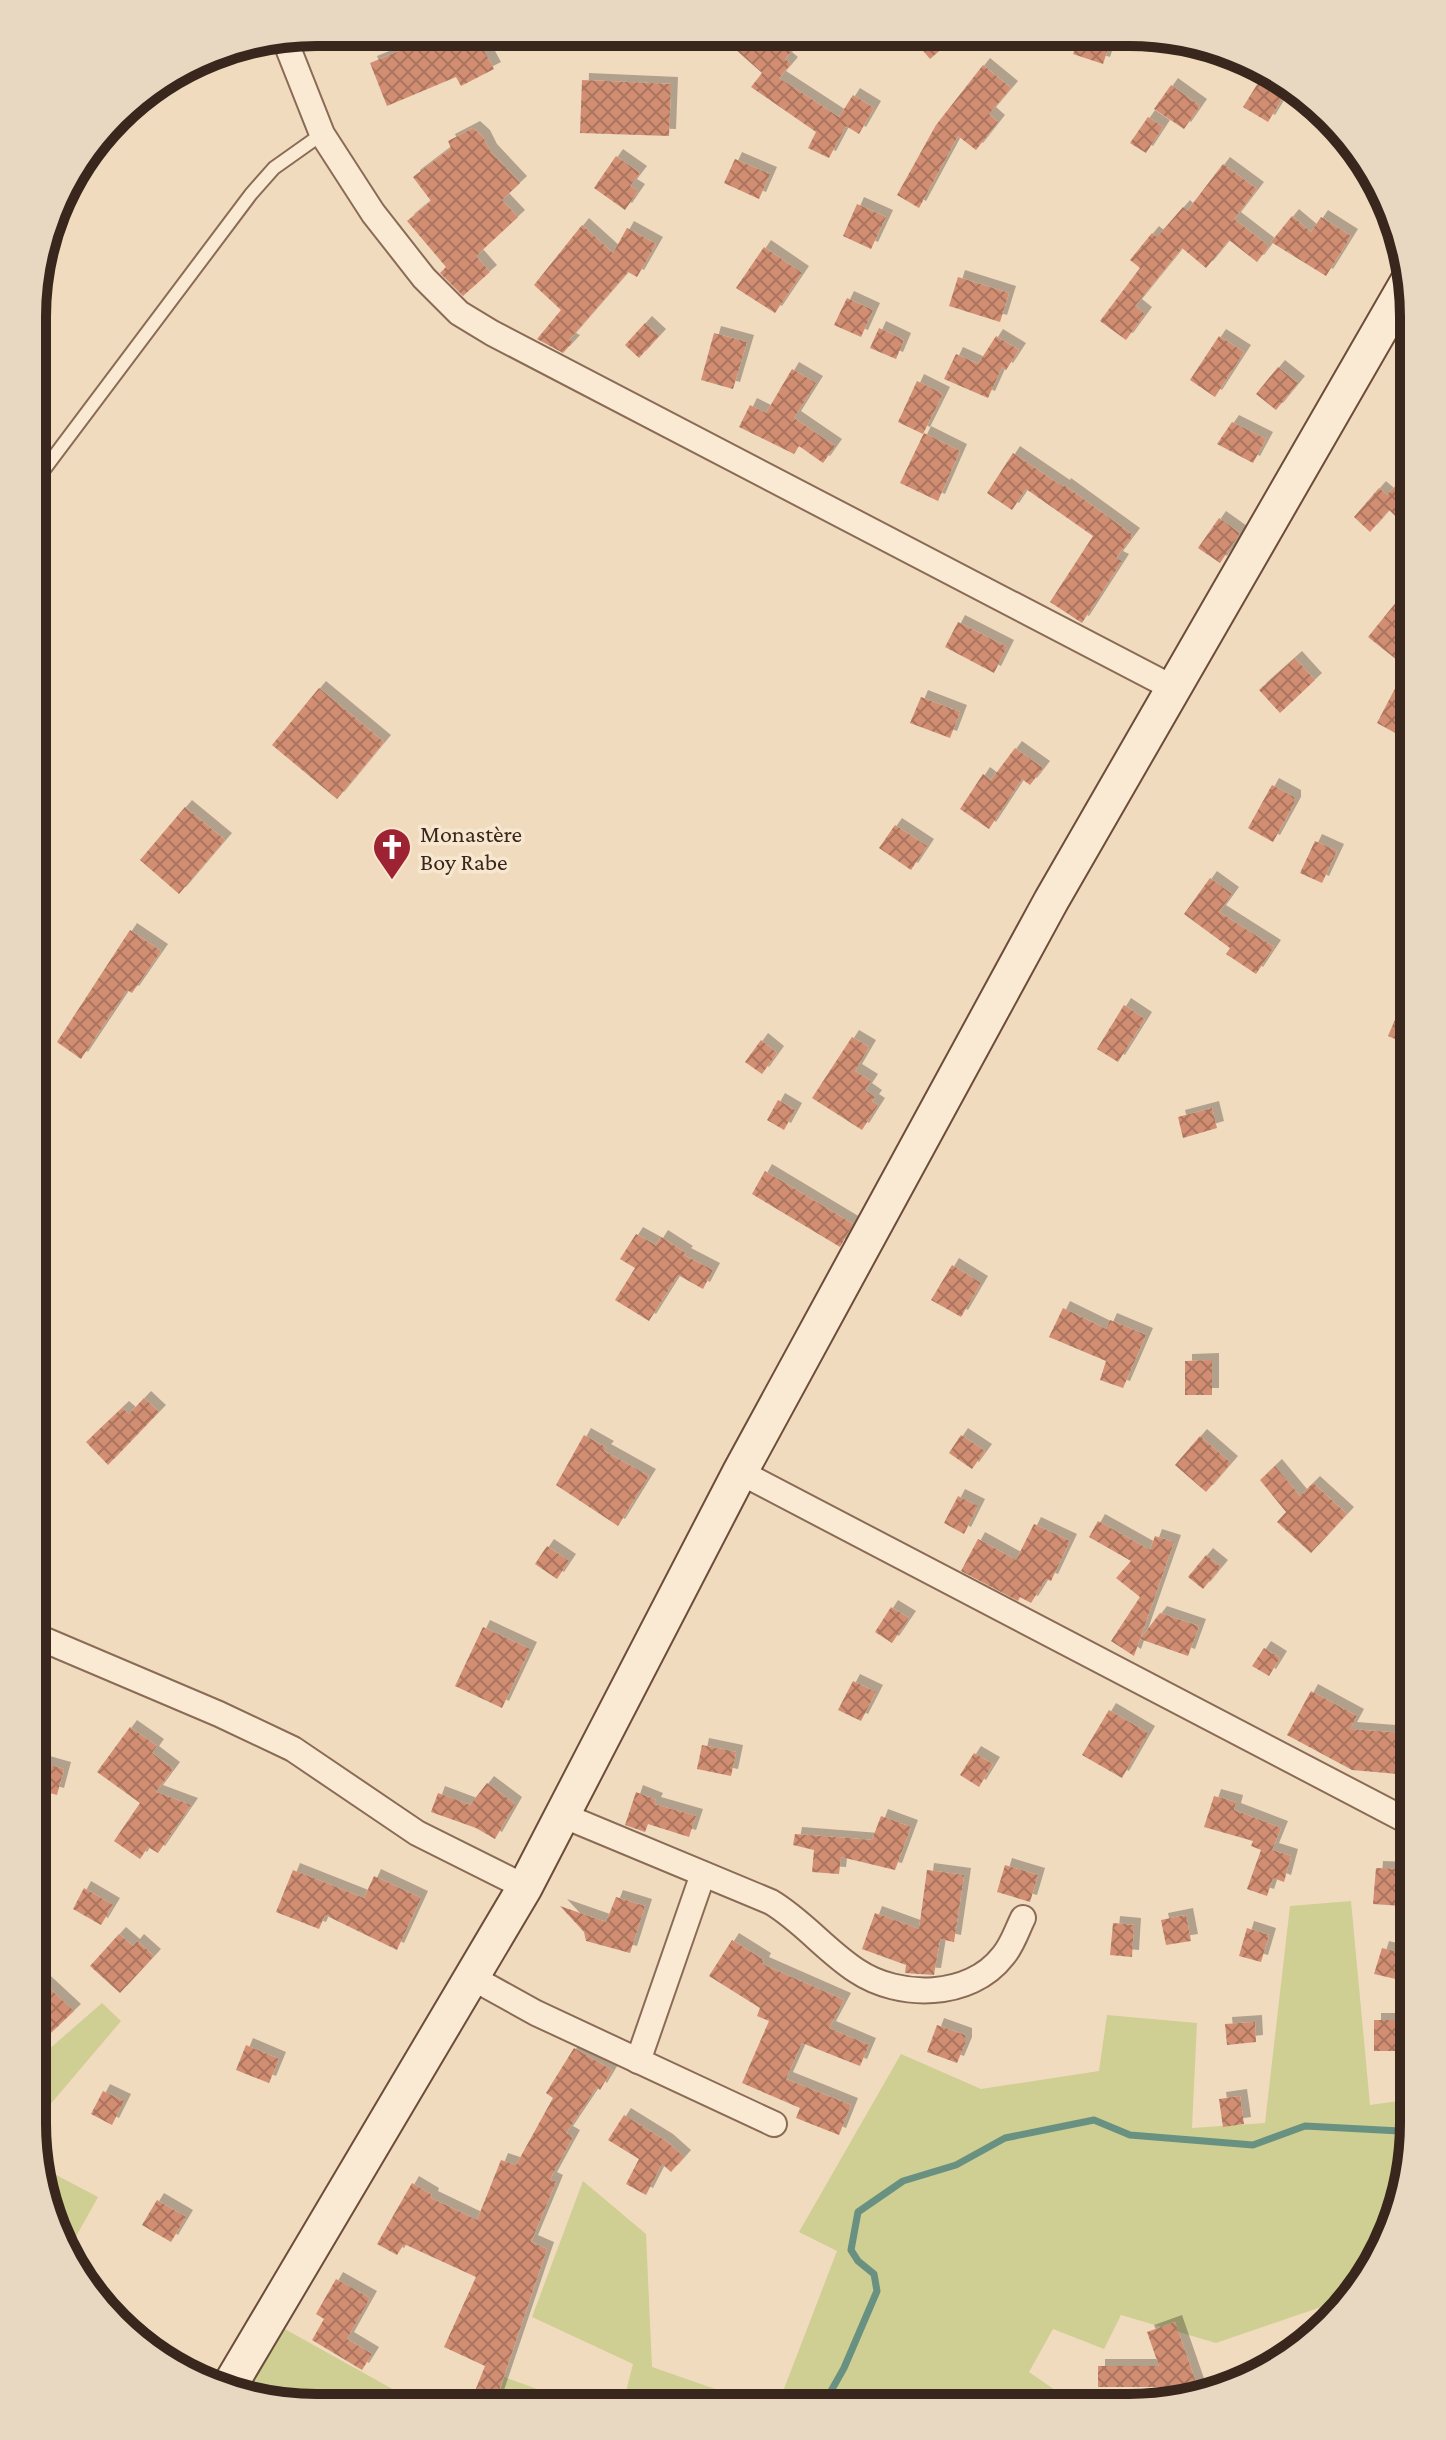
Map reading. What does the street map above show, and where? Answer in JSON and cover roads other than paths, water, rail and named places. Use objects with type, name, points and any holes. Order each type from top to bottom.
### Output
[{"type":"main road","points":[[233,2380],[525,1887],[740,1472],[1051,901],[1399,297]]},
{"type":"street","points":[[288,48],[322,134],[373,213],[424,278],[459,313],[1175,689]]},
{"type":"street","points":[[740,1472],[1399,1817]]},
{"type":"street","points":[[46,1641],[293,1749],[417,1833],[525,1887]]},
{"type":"street","points":[[562,1815],[790,1913],[835,1956],[859,1973],[881,1984],[906,1991],[949,1988],[986,1974],[1004,1956],[1023,1918]]},
{"type":"street","points":[[638,2061],[703,1874]]},
{"type":"street","points":[[471,1977],[536,2013],[774,2124]]},
{"type":"lane","points":[[46,467],[251,194],[274,168],[322,134]]},
{"type":"waterway","points":[[829,2394],[877,2291],[874,2274],[858,2261],[851,2250],[858,2212],[903,2181],[956,2165],[1005,2138],[1094,2120],[1130,2135],[1253,2145],[1305,2126],[1399,2131]]},
{"type":"place","name":"Monastère Boy Rabe","points":[[392,881]]}]
